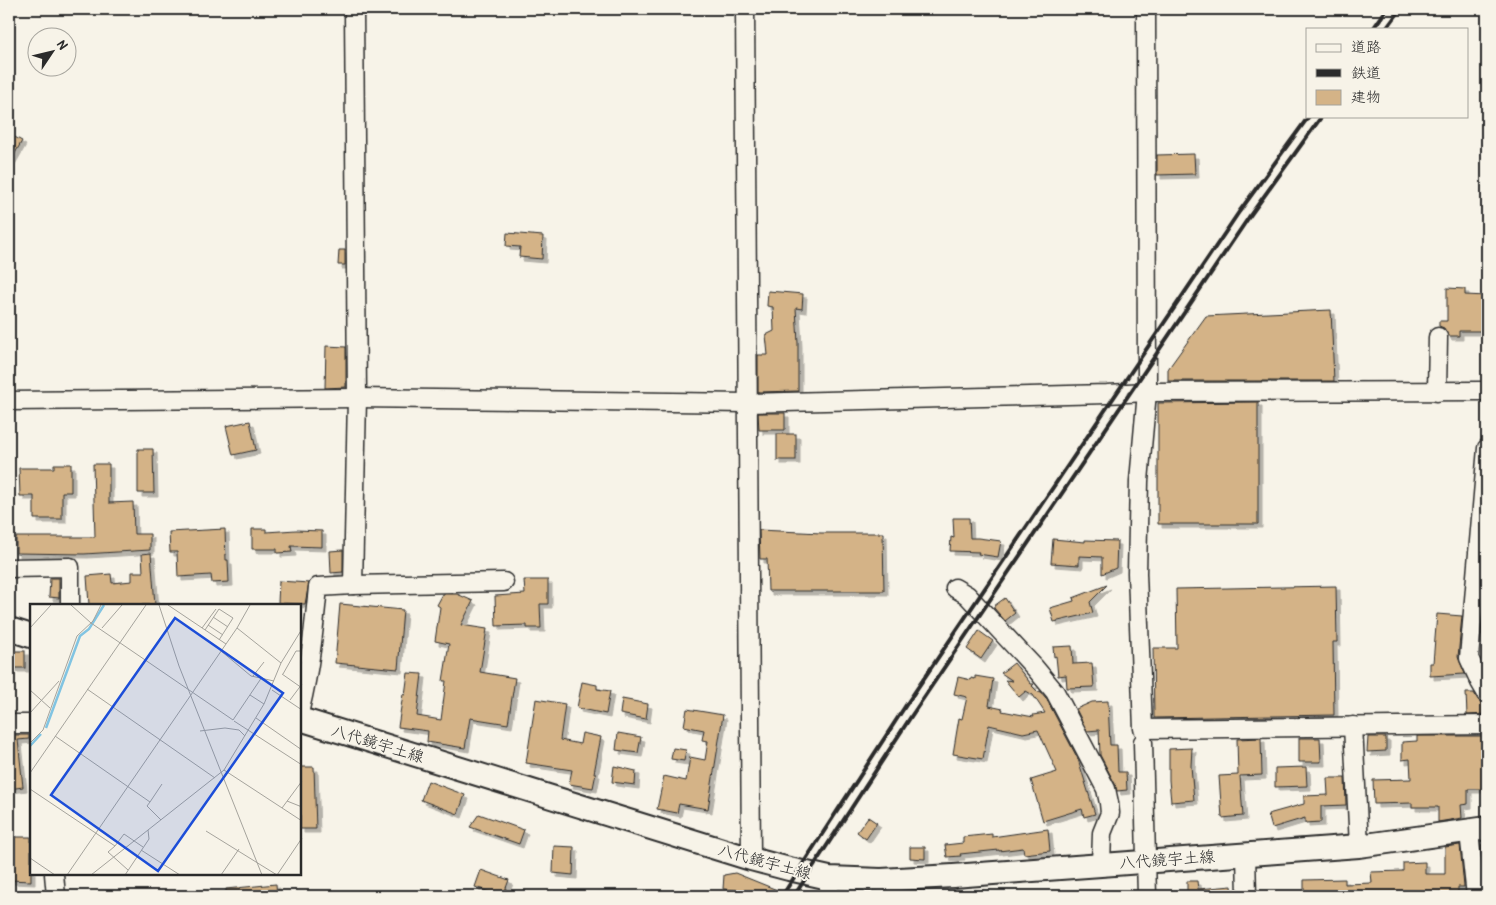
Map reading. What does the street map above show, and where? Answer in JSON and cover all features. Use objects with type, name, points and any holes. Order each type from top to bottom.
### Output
[{"type":"main road","points":[[9,629],[30,636]]},
{"type":"main road","name":"八代鏡宇土線","points":[[301,719],[751,859],[789,869],[829,887],[880,880],[944,877],[1359,846],[1478,830]]},
{"type":"street","points":[[353,585],[357,398],[354,9]]},
{"type":"street","points":[[745,9],[751,859]]},
{"type":"street","points":[[1146,9],[1147,392],[1139,481],[1137,573],[1143,730],[1487,725]]},
{"type":"street","points":[[1437,392],[1438,337]]},
{"type":"street","points":[[9,401],[357,398],[747,403],[1147,392],[1487,391]]},
{"type":"street","points":[[1487,448],[1469,658],[1480,668],[1487,694]]},
{"type":"street","points":[[9,568],[70,567],[70,604]]},
{"type":"street","points":[[301,705],[315,622],[318,587],[504,582]]},
{"type":"street","points":[[955,588],[967,595],[1035,668],[1055,692],[1068,715],[1080,742],[1106,789],[1110,813],[1102,833],[1101,864]]},
{"type":"street","points":[[9,724],[30,724]]},
{"type":"street","points":[[1353,726],[1359,846]]},
{"type":"street","points":[[1143,742],[1147,896]]},
{"type":"street","points":[[1476,896],[1478,830]]},
{"type":"street","points":[[1246,854],[1247,896]]},
{"type":"street","points":[[54,875],[56,896]]},
{"type":"building","points":[[9,134],[22,141],[9,164]]},
{"type":"building","points":[[1194,154],[1195,174],[1157,175],[1157,155]]},
{"type":"building","points":[[507,233],[543,236],[542,259],[519,257],[520,247],[506,246]]},
{"type":"building","points":[[339,250],[345,250],[345,265],[338,265]]},
{"type":"building","points":[[1447,288],[1465,289],[1465,295],[1487,296],[1487,331],[1459,331],[1459,336],[1448,336],[1444,328],[1439,326],[1439,321],[1447,321]]},
{"type":"building","points":[[768,291],[803,294],[802,309],[796,308],[798,391],[758,392],[758,355],[768,355],[766,335],[774,331],[773,307],[767,306]]},
{"type":"building","points":[[1331,310],[1334,381],[1168,381],[1168,369],[1206,316]]},
{"type":"building","points":[[326,346],[346,347],[346,387],[325,388]]},
{"type":"building","points":[[1258,402],[1258,524],[1158,524],[1158,403]]},
{"type":"building","points":[[758,413],[785,413],[785,430],[759,430]]},
{"type":"building","points":[[250,421],[256,450],[233,455],[226,426]]},
{"type":"building","points":[[777,434],[796,434],[796,460],[777,460]]},
{"type":"building","points":[[138,449],[153,449],[154,493],[138,493]]},
{"type":"building","points":[[54,464],[71,464],[71,492],[62,492],[62,519],[34,519],[34,496],[20,496],[19,468],[54,468]]},
{"type":"building","points":[[93,464],[109,464],[109,503],[133,502],[134,534],[150,534],[150,550],[84,554],[16,553],[16,537],[95,537]]},
{"type":"building","points":[[953,518],[969,518],[970,538],[1001,541],[998,557],[978,554],[979,552],[950,551],[951,537],[954,538]]},
{"type":"building","points":[[225,529],[229,582],[212,583],[211,575],[178,577],[177,552],[170,552],[169,532]]},
{"type":"building","points":[[252,529],[266,529],[266,532],[322,531],[322,547],[291,546],[292,552],[277,553],[277,549],[252,549]]},
{"type":"building","points":[[759,530],[883,533],[884,591],[768,591],[767,559],[760,559]]},
{"type":"building","points":[[1053,539],[1085,542],[1085,540],[1117,541],[1116,568],[1102,574],[1102,557],[1079,556],[1079,565],[1051,563]]},
{"type":"building","points":[[343,550],[343,572],[331,573],[330,551]]},
{"type":"building","points":[[151,553],[155,604],[89,604],[87,576],[111,574],[112,583],[132,581],[132,572],[143,572],[142,554]]},
{"type":"building","points":[[50,578],[59,578],[59,598],[49,597]]},
{"type":"building","points":[[524,580],[548,580],[548,604],[540,604],[541,628],[527,628],[527,625],[496,626],[495,596],[525,594]]},
{"type":"building","points":[[279,581],[309,583],[305,604],[278,603]]},
{"type":"building","points":[[1107,585],[1090,602],[1093,613],[1054,622],[1050,608],[1074,601],[1073,598]]},
{"type":"building","points":[[1336,586],[1337,642],[1333,642],[1334,715],[1154,718],[1153,648],[1177,648],[1176,589]]},
{"type":"building","points":[[443,594],[457,594],[473,601],[461,625],[487,629],[480,672],[515,678],[508,724],[470,718],[465,748],[427,742],[428,731],[398,727],[408,673],[422,674],[417,716],[441,720],[446,681],[443,681],[449,644],[435,641],[440,607],[437,605]]},
{"type":"building","points":[[1005,598],[1015,613],[1005,621],[994,606]]},
{"type":"building","points":[[340,604],[403,610],[398,669],[335,663]]},
{"type":"building","points":[[1437,614],[1462,616],[1458,657],[1465,674],[1430,676],[1430,663],[1433,663]]},
{"type":"building","points":[[1483,618],[1487,618],[1487,635],[1482,635]]},
{"type":"building","points":[[979,631],[993,641],[981,659],[967,649]]},
{"type":"building","points":[[1072,646],[1073,664],[1092,663],[1094,687],[1067,688],[1066,675],[1058,676],[1053,647]]},
{"type":"building","points":[[9,651],[25,651],[25,668],[9,668]]},
{"type":"building","points":[[1014,663],[1031,684],[1034,684],[1032,686],[1046,698],[1078,759],[1095,814],[1084,817],[1082,809],[1043,821],[1031,780],[1057,772],[1038,730],[1023,733],[989,725],[983,759],[953,754],[959,718],[962,719],[967,697],[954,694],[958,677],[971,680],[971,678],[975,679],[975,676],[993,679],[989,706],[1003,709],[1002,711],[1034,717],[1033,715],[1045,713],[1033,695],[1026,691],[1019,697],[1005,680],[1013,681],[1001,673]]},
{"type":"building","points":[[582,682],[597,685],[597,689],[610,691],[606,714],[577,708]]},
{"type":"building","points":[[1466,693],[1474,693],[1483,706],[1487,706],[1487,714],[1467,715]]},
{"type":"building","points":[[536,699],[565,704],[560,740],[580,744],[582,733],[601,737],[593,788],[569,784],[572,770],[526,763]]},
{"type":"building","points":[[622,699],[648,704],[646,719],[620,714]]},
{"type":"building","points":[[1108,701],[1110,745],[1117,745],[1118,772],[1126,772],[1127,790],[1117,791],[1100,755],[1099,730],[1087,731],[1076,709],[1092,702]]},
{"type":"building","points":[[687,709],[723,715],[708,809],[679,804],[677,813],[657,809],[664,776],[686,781],[690,757],[705,760],[708,741],[702,740],[704,730],[684,726]]},
{"type":"building","points":[[618,733],[641,737],[638,753],[616,750]]},
{"type":"building","points":[[9,735],[29,735],[29,739],[18,740],[23,787],[9,789]]},
{"type":"building","points":[[1417,736],[1487,736],[1487,789],[1468,789],[1468,804],[1461,805],[1462,818],[1438,822],[1438,807],[1412,807],[1412,803],[1374,804],[1373,780],[1411,779],[1410,759],[1402,760],[1402,742],[1417,741]]},
{"type":"building","points":[[1368,737],[1386,737],[1386,751],[1367,752]]},
{"type":"building","points":[[1261,738],[1262,775],[1240,776],[1243,816],[1222,818],[1219,776],[1238,775],[1237,739]]},
{"type":"building","points":[[1299,738],[1320,738],[1321,762],[1299,762]]},
{"type":"building","points":[[673,748],[686,750],[684,761],[671,759]]},
{"type":"building","points":[[1192,748],[1191,766],[1194,800],[1171,802],[1169,749]]},
{"type":"building","points":[[614,766],[636,771],[635,785],[612,782]]},
{"type":"building","points":[[301,767],[314,767],[316,829],[301,829]]},
{"type":"building","points":[[1306,767],[1307,786],[1275,787],[1275,768]]},
{"type":"building","points":[[1327,778],[1345,778],[1346,805],[1321,806],[1321,822],[1305,823],[1305,818],[1272,828],[1268,814],[1304,804],[1304,796],[1328,795]]},
{"type":"building","points":[[428,781],[465,795],[458,814],[421,800]]},
{"type":"building","points":[[479,814],[524,830],[519,844],[470,827]]},
{"type":"building","points":[[868,817],[877,823],[866,839],[857,832]]},
{"type":"building","points":[[1048,829],[1050,851],[1024,854],[1023,848],[947,857],[945,845],[963,843],[963,837],[992,834],[992,837]]},
{"type":"building","points":[[13,837],[30,837],[31,881],[9,880],[9,860],[13,860]]},
{"type":"building","points":[[1487,844],[1487,876],[1484,876],[1481,845]]},
{"type":"building","points":[[1460,845],[1464,887],[1458,887],[1458,896],[1304,896],[1304,880],[1345,879],[1345,884],[1372,883],[1371,872],[1403,871],[1403,863],[1425,862],[1425,874],[1445,874],[1445,847]]},
{"type":"building","points":[[554,846],[574,847],[573,875],[553,873]]},
{"type":"building","points":[[910,847],[925,847],[925,859],[910,858]]},
{"type":"building","points":[[481,870],[509,880],[503,896],[492,896],[493,893],[475,887]]},
{"type":"building","points":[[735,873],[782,892],[781,894],[723,889],[724,875]]},
{"type":"building","points":[[1187,881],[1197,881],[1198,889],[1232,886],[1233,896],[1187,896]]},
{"type":"building","points":[[276,884],[277,896],[226,896],[226,889]]},
{"type":"railway","points":[[1374,28],[1387,9]]},
{"type":"railway","points":[[1387,28],[1401,9]]},
{"type":"railway","points":[[782,896],[906,705],[1239,212],[1308,118]]},
{"type":"railway","points":[[794,896],[912,715],[1249,217],[1321,118]]}]
